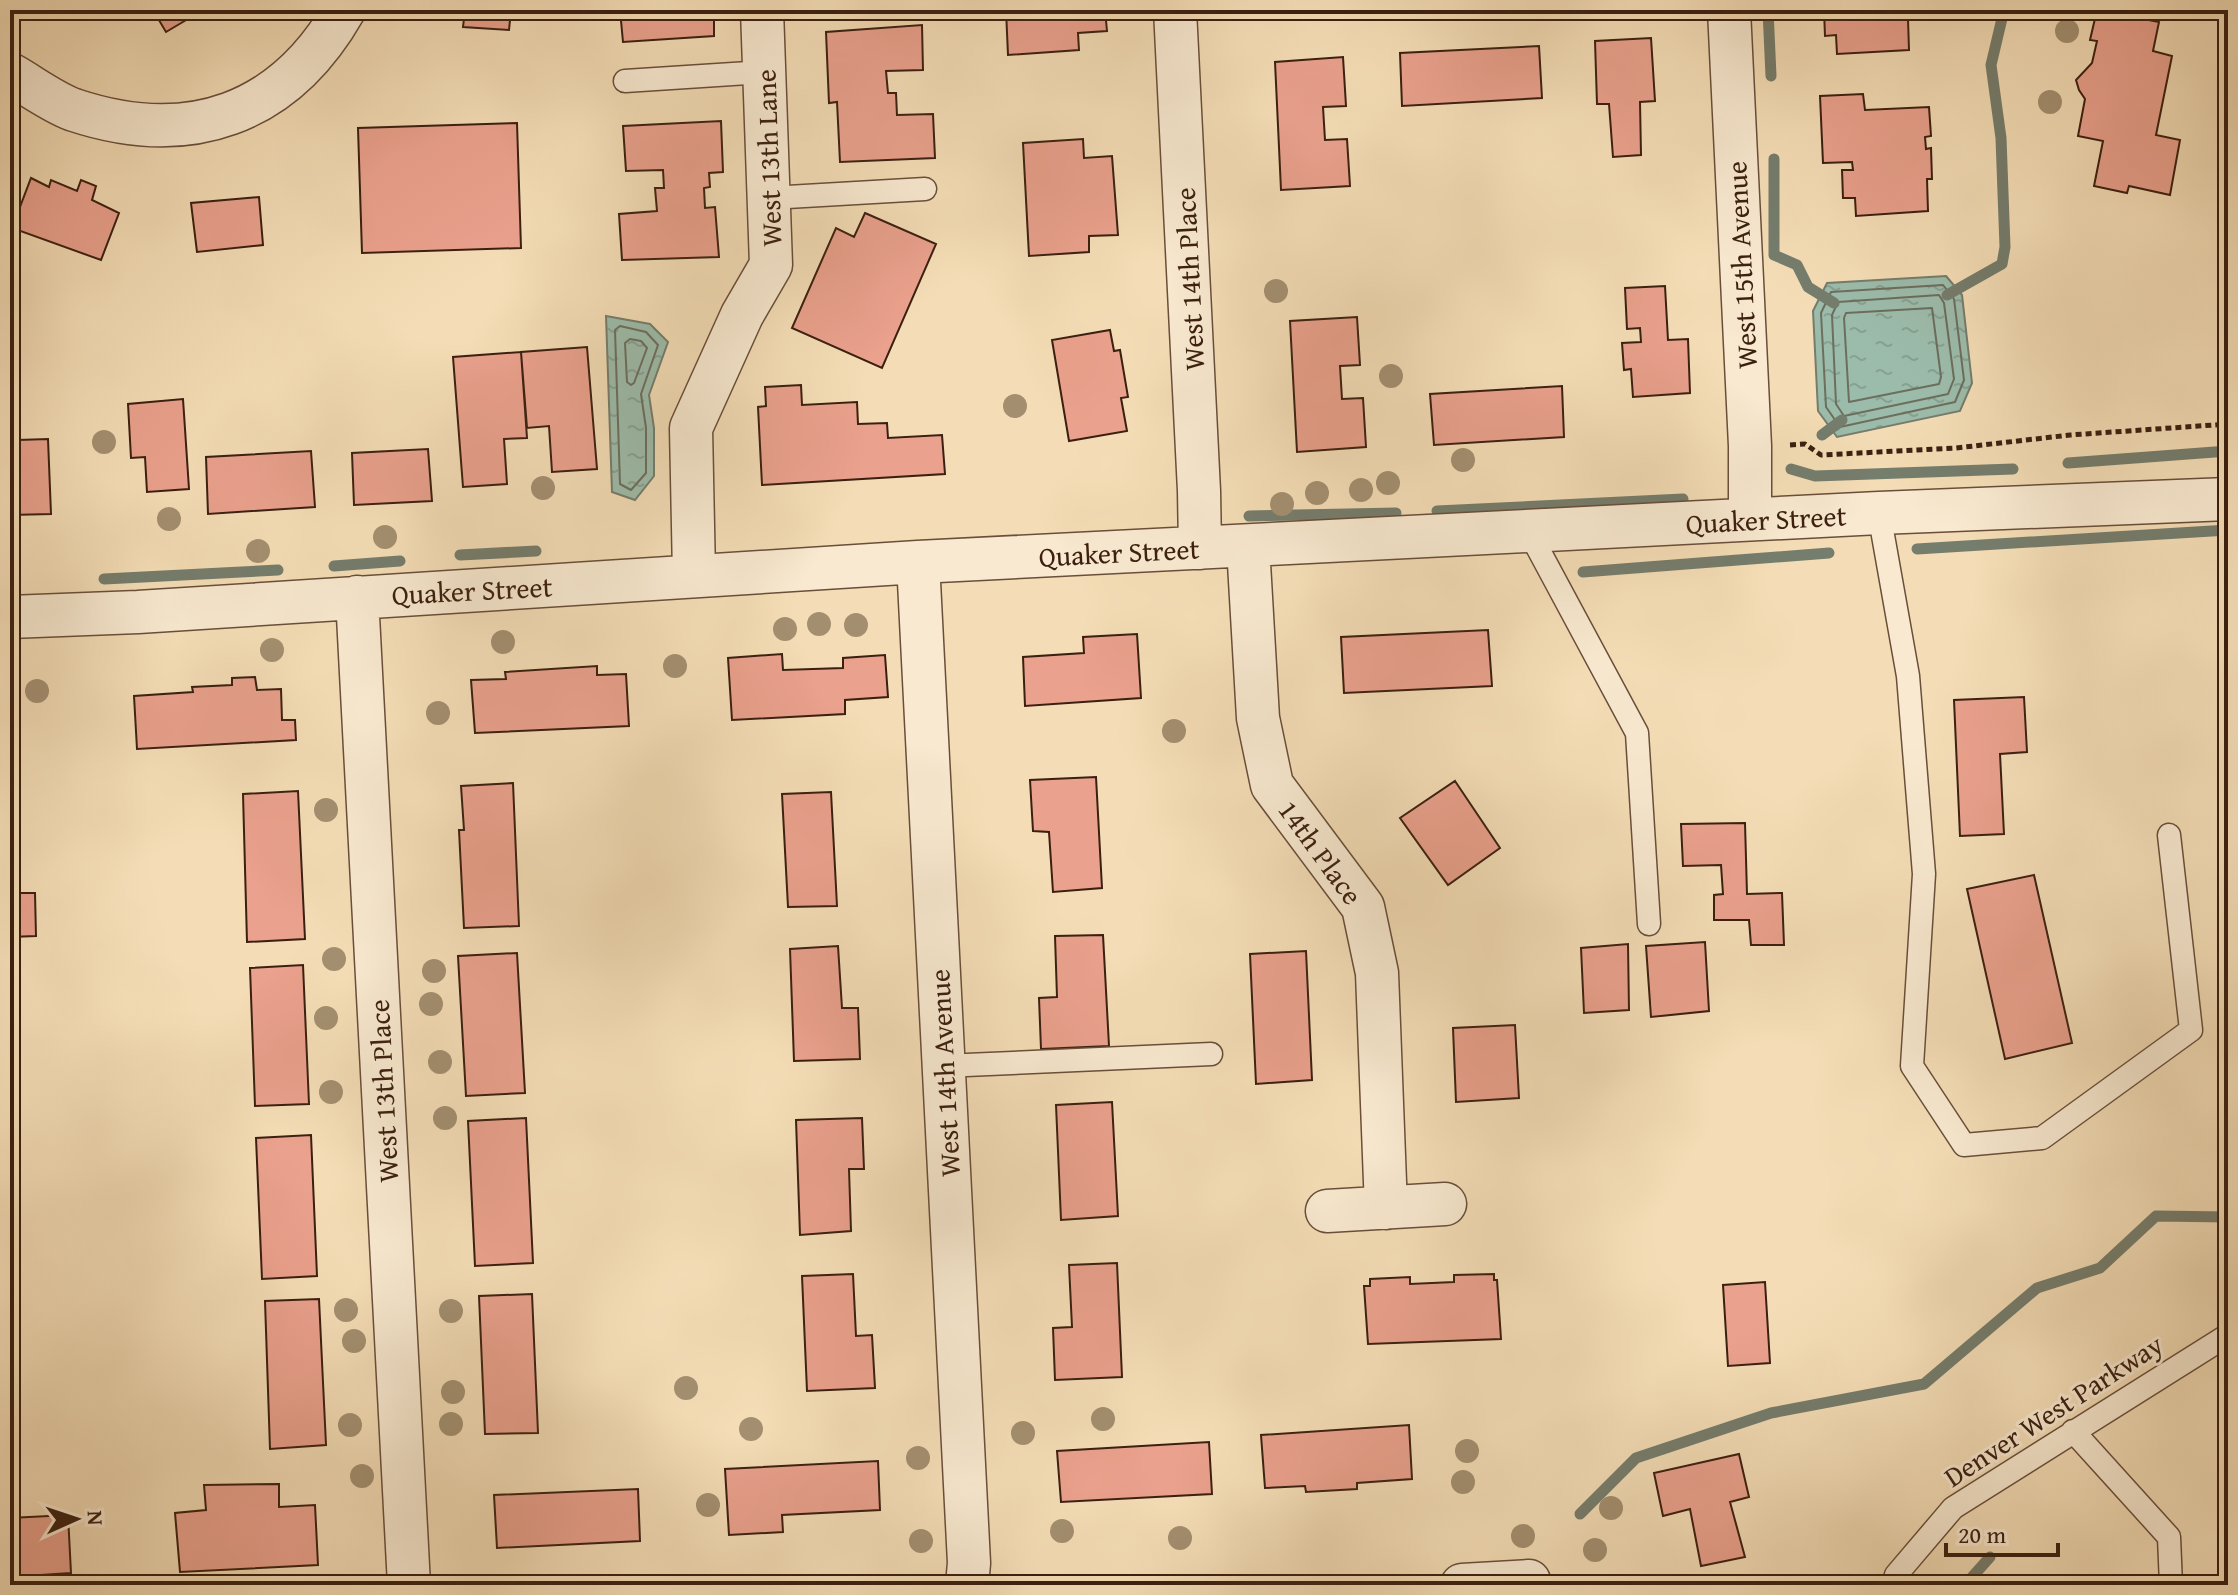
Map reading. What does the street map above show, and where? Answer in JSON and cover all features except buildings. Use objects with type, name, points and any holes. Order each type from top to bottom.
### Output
[{"type":"street","points":[[10,74],[72,109],[87,113],[132,124],[205,123],[243,110],[281,87],[316,53],[344,10]]},
{"type":"street","name":"West 13th Lane","points":[[694,575],[691,428],[742,315],[771,265],[762,10]]},
{"type":"street","name":"West 14th Place","points":[[1175,10],[1200,548]]},
{"type":"street","name":"West 15th Avenue","points":[[1729,10],[1750,446],[1750,519]]},
{"type":"street","name":"Quaker Street","points":[[10,617],[918,562],[1750,519],[2228,499]]},
{"type":"street","name":"14th Place","points":[[1248,546],[1258,718],[1272,785],[1363,907],[1372,946],[1377,973],[1386,1208]]},
{"type":"street","name":"West 14th Avenue","points":[[918,562],[969,1563],[967,1585]]},
{"type":"street","name":"West 13th Place","points":[[357,597],[409,1585]]},
{"type":"street","points":[[1327,1211],[1445,1204]]},
{"type":"street","points":[[1462,1585],[1530,1583]]},
{"type":"lane","points":[[762,10],[777,10]]},
{"type":"lane","points":[[625,81],[764,72]]},
{"type":"lane","points":[[770,198],[925,189]]},
{"type":"lane","points":[[1879,513],[1908,676],[1924,874],[1912,1066],[1964,1145],[2042,1138],[2191,1030],[2169,835]]},
{"type":"lane","points":[[1529,532],[1637,733],[1649,924]]},
{"type":"lane","points":[[943,1066],[1211,1054]]},
{"type":"lane","name":"Denver West Parkway","points":[[1893,1585],[1896,1575],[1953,1508],[2228,1335]]},
{"type":"lane","points":[[2073,1431],[2169,1537],[2171,1585]]},
{"type":"path","points":[[1783,445],[1805,444],[1821,455],[1956,448],[2070,435],[2228,424]]},
{"type":"water","points":[[1946,276],[1962,295],[1972,383],[1960,411],[1837,437],[1818,411],[1813,311],[1827,283]]},
{"type":"water","points":[[606,316],[650,324],[668,342],[649,395],[654,428],[654,476],[635,500],[612,492]]},
{"type":"waterway","points":[[1768,10],[1771,76]]},
{"type":"waterway","points":[[1947,295],[2002,264],[2005,247],[2001,138],[1991,65],[2004,10]]},
{"type":"waterway","points":[[1774,159],[1774,255],[1797,265],[1808,287],[1834,303]]},
{"type":"waterway","points":[[1822,435],[1842,420]]},
{"type":"waterway","points":[[2068,463],[2228,451]]},
{"type":"waterway","points":[[1791,469],[1815,476],[2013,469]]},
{"type":"waterway","points":[[1437,511],[1683,499]]},
{"type":"waterway","points":[[1249,516],[1396,513]]},
{"type":"waterway","points":[[1917,549],[2228,530]]},
{"type":"waterway","points":[[460,555],[536,551]]},
{"type":"waterway","points":[[1583,572],[1829,553]]},
{"type":"waterway","points":[[334,566],[400,561]]},
{"type":"waterway","points":[[104,579],[278,570]]},
{"type":"waterway","points":[[1580,1514],[1636,1458],[1771,1413],[1924,1384],[2037,1288],[2100,1268],[2156,1216],[2228,1217]]},
{"type":"waterway","points":[[1965,1585],[1990,1557]]}]
